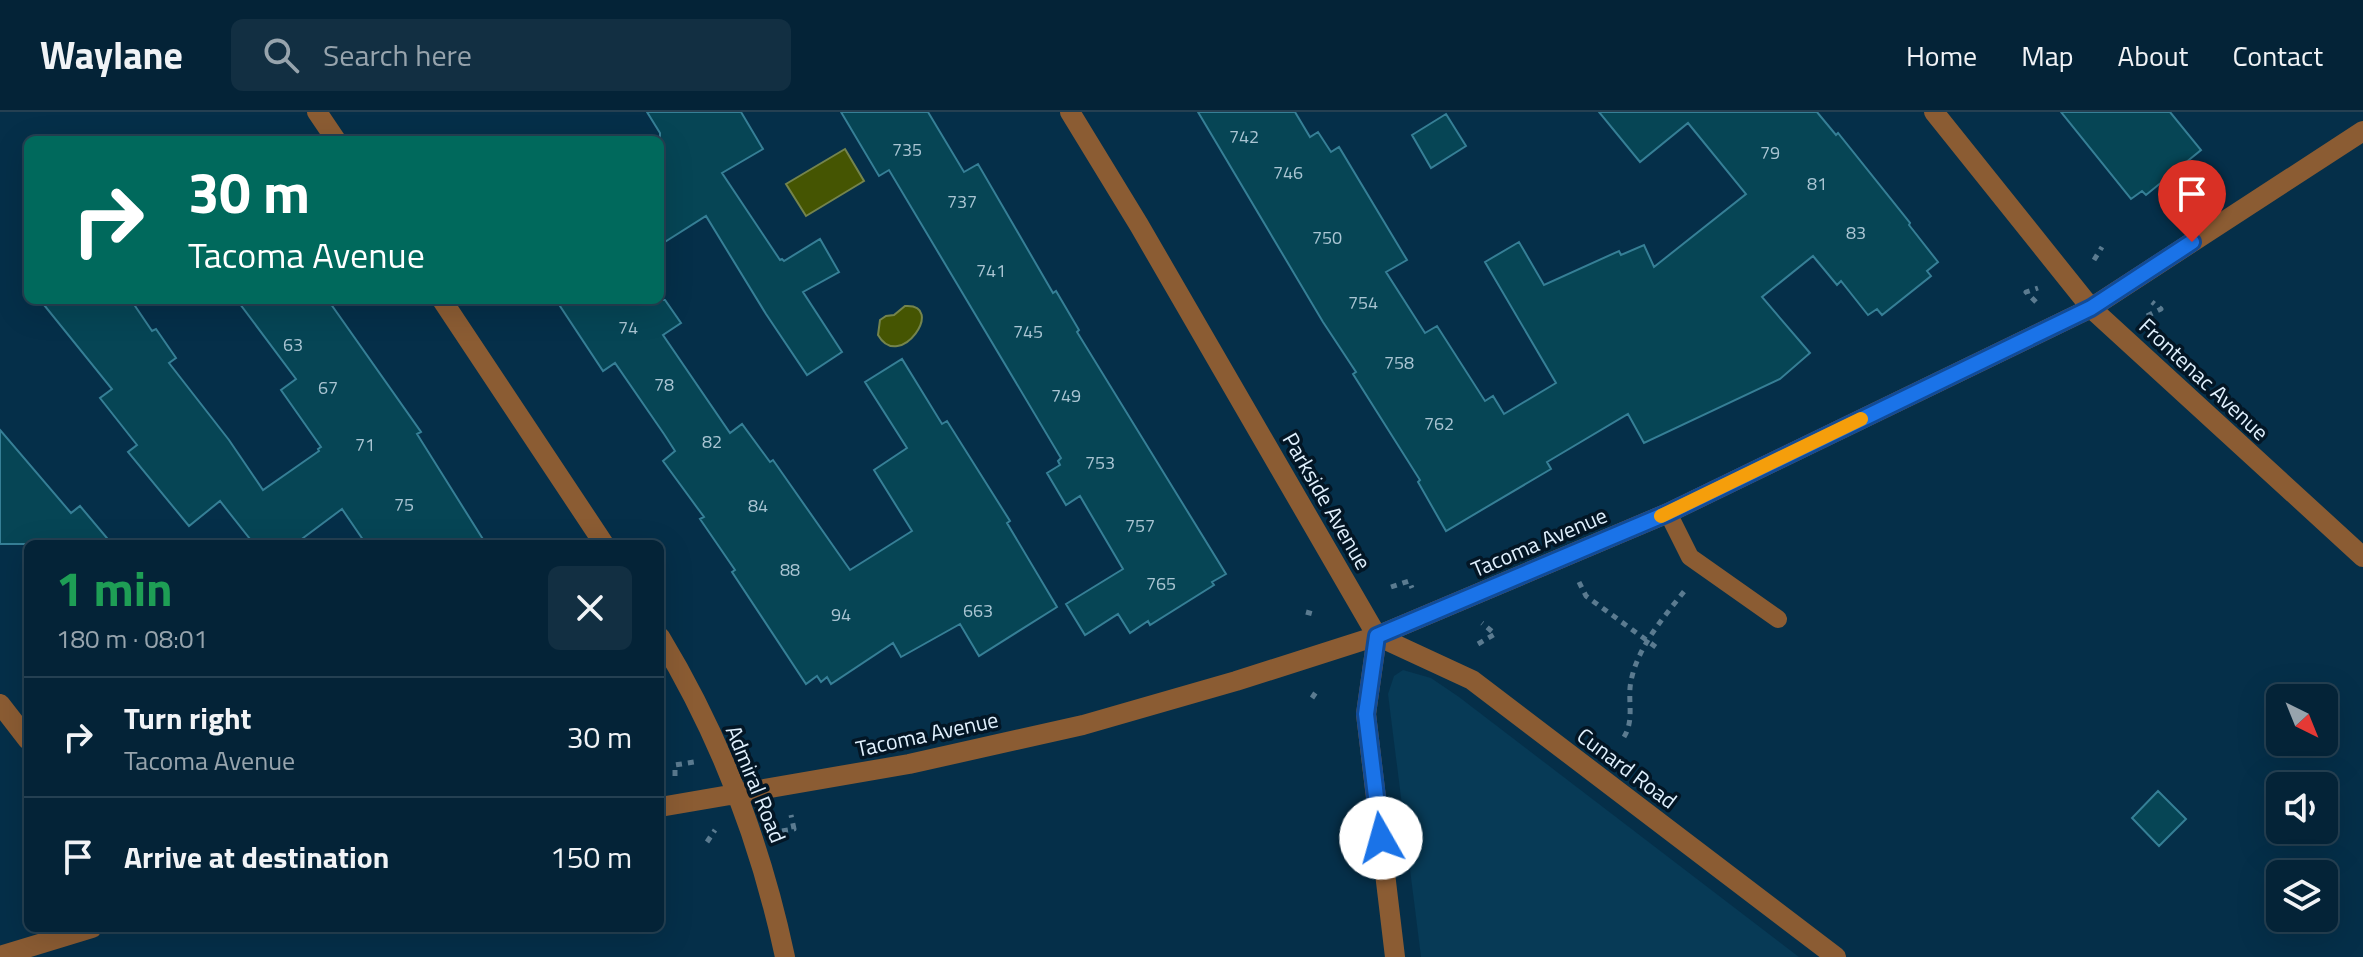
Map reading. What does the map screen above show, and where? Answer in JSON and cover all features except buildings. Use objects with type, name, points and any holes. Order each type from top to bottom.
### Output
[{"type":"street","points":[[317,112],[333,136]]},
{"type":"street","name":"Parkside Avenue","points":[[1070,112],[1139,225],[1377,636]]},
{"type":"street","name":"Frontenac Avenue","points":[[1934,112],[2091,308],[2363,557]]},
{"type":"street","name":"Tacoma Avenue","points":[[664,806],[909,764],[1083,725],[1377,636],[1668,513],[2091,308],[2363,131]]},
{"type":"street","points":[[445,304],[601,540]]},
{"type":"street","points":[[1377,636],[1366,714],[1395,957]]},
{"type":"street","name":"Cunard Road","points":[[1377,636],[1472,680],[1836,957]]},
{"type":"street","name":"Admiral Road","points":[[664,644],[724,760],[751,830],[775,909],[785,957]]},
{"type":"street","points":[[0,704],[24,735]]},
{"type":"street","points":[[0,956],[79,932]]},
{"type":"lane","points":[[1668,513],[1690,557],[1778,619]]},
{"type":"path","points":[[2094,260],[2102,247]]},
{"type":"path","points":[[2026,292],[2037,302]]},
{"type":"path","points":[[2147,316],[2161,309]]},
{"type":"path","points":[[1391,587],[1409,581]]},
{"type":"path","points":[[1580,583],[1586,596],[1660,650]]},
{"type":"path","points":[[1624,737],[1629,728],[1631,680],[1637,660],[1672,608]]},
{"type":"path","points":[[1306,612],[1313,614]]},
{"type":"path","points":[[1478,644],[1495,634],[1481,623]]},
{"type":"path","points":[[1312,698],[1316,692]]},
{"type":"path","points":[[675,765],[696,761]]},
{"type":"path","points":[[777,831],[794,829],[791,814]]},
{"type":"path","points":[[707,842],[715,830]]},
{"type":"shaded area","points":[[845,149],[864,181],[806,216],[786,184]]},
{"type":"shaded area","points":[[905,306],[917,308],[922,315],[921,324],[907,342],[897,346],[887,345],[878,335],[880,320],[894,315]]},
{"type":"shaded area","points":[[1403,670],[1431,678],[1459,697],[1799,957],[1421,957],[1388,694],[1394,676]]},
{"type":"slow traffic","points":[[1661,516],[1861,419]]},
{"type":"route","points":[[1381,838],[1366,714],[1377,636],[1668,513],[2091,308],[2192,242]]}]
